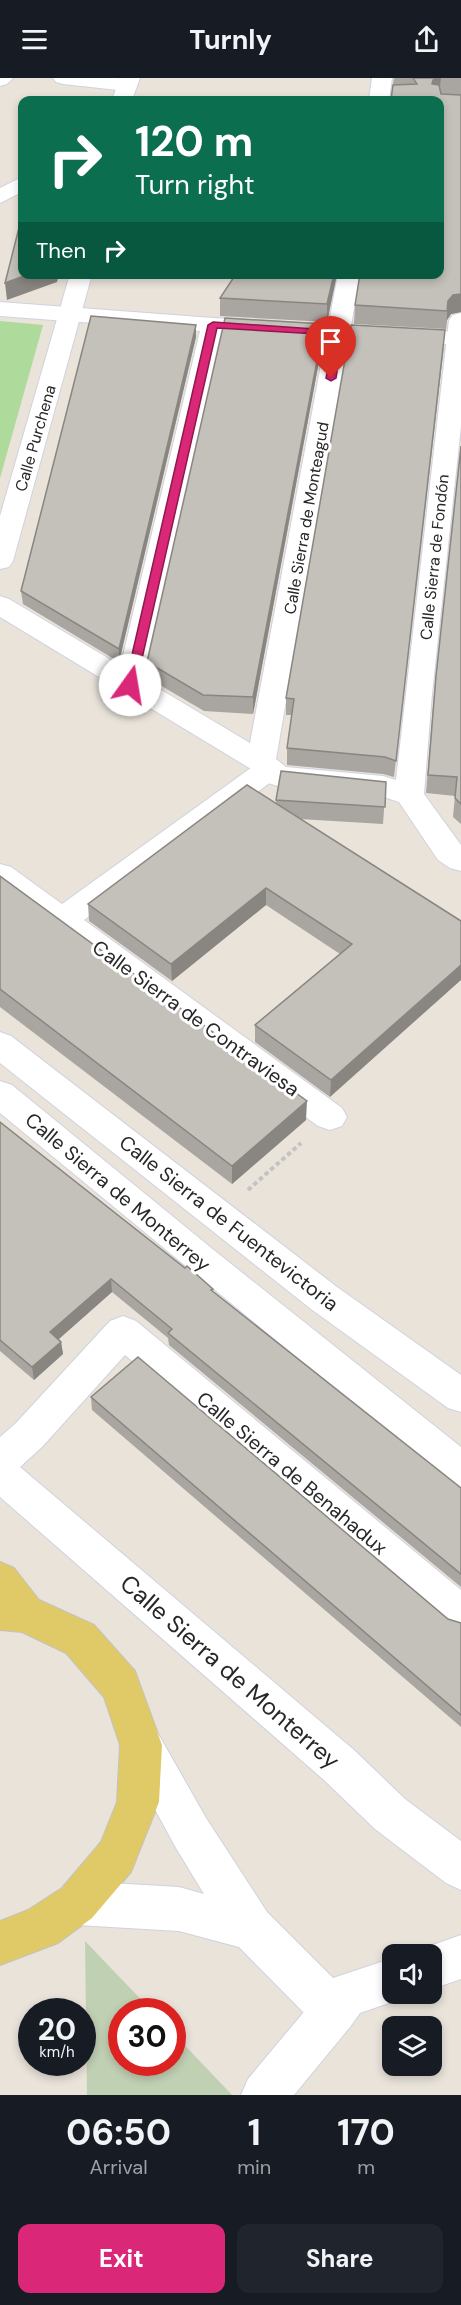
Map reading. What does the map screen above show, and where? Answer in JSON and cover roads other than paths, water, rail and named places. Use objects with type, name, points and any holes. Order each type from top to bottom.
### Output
[{"type":"main road","points":[[0,1581],[12,1612],[81,1639],[121,1685],[141,1745],[138,1802],[116,1857],[77,1903],[42,1928],[1,1951]]},
{"type":"street","points":[[63,78],[126,88]]},
{"type":"street","points":[[382,78],[384,96]]},
{"type":"street","points":[[0,197],[18,186]]},
{"type":"street","name":"Calle Purchena","points":[[0,561],[80,279]]},
{"type":"street","name":"Calle Sierra de Monteagud","points":[[265,766],[348,279]]},
{"type":"street","points":[[0,309],[339,333],[460,329]]},
{"type":"street","points":[[130,685],[213,325]]},
{"type":"street","name":"Calle Sierra de Fondón","points":[[409,795],[418,694],[460,329]]},
{"type":"street","points":[[0,604],[278,776],[383,786],[409,795],[449,852],[461,860]]},
{"type":"street","points":[[62,920],[265,766]]},
{"type":"street","name":"Calle Sierra de Contraviesa","points":[[0,875],[330,1117]]},
{"type":"street","name":"Calle Sierra de Fuentevictoria","points":[[0,1045],[324,1298],[461,1396]]},
{"type":"street","name":"Calle Sierra de Monterrey","points":[[0,1094],[212,1270],[461,1470]]},
{"type":"street","name":"Calle Sierra de Benahadux","points":[[0,1461],[29,1435],[123,1332],[461,1615]]},
{"type":"street","name":"Calle Sierra de Monterrey","points":[[0,1473],[339,1765],[390,1814],[461,1868]]},
{"type":"street","points":[[141,1745],[190,1833],[251,1928],[334,2011]]},
{"type":"street","points":[[77,1903],[178,1910],[251,1928]]},
{"type":"street","points":[[442,1963],[461,1957]]},
{"type":"street","points":[[264,2095],[346,1995],[382,1984]]}]
